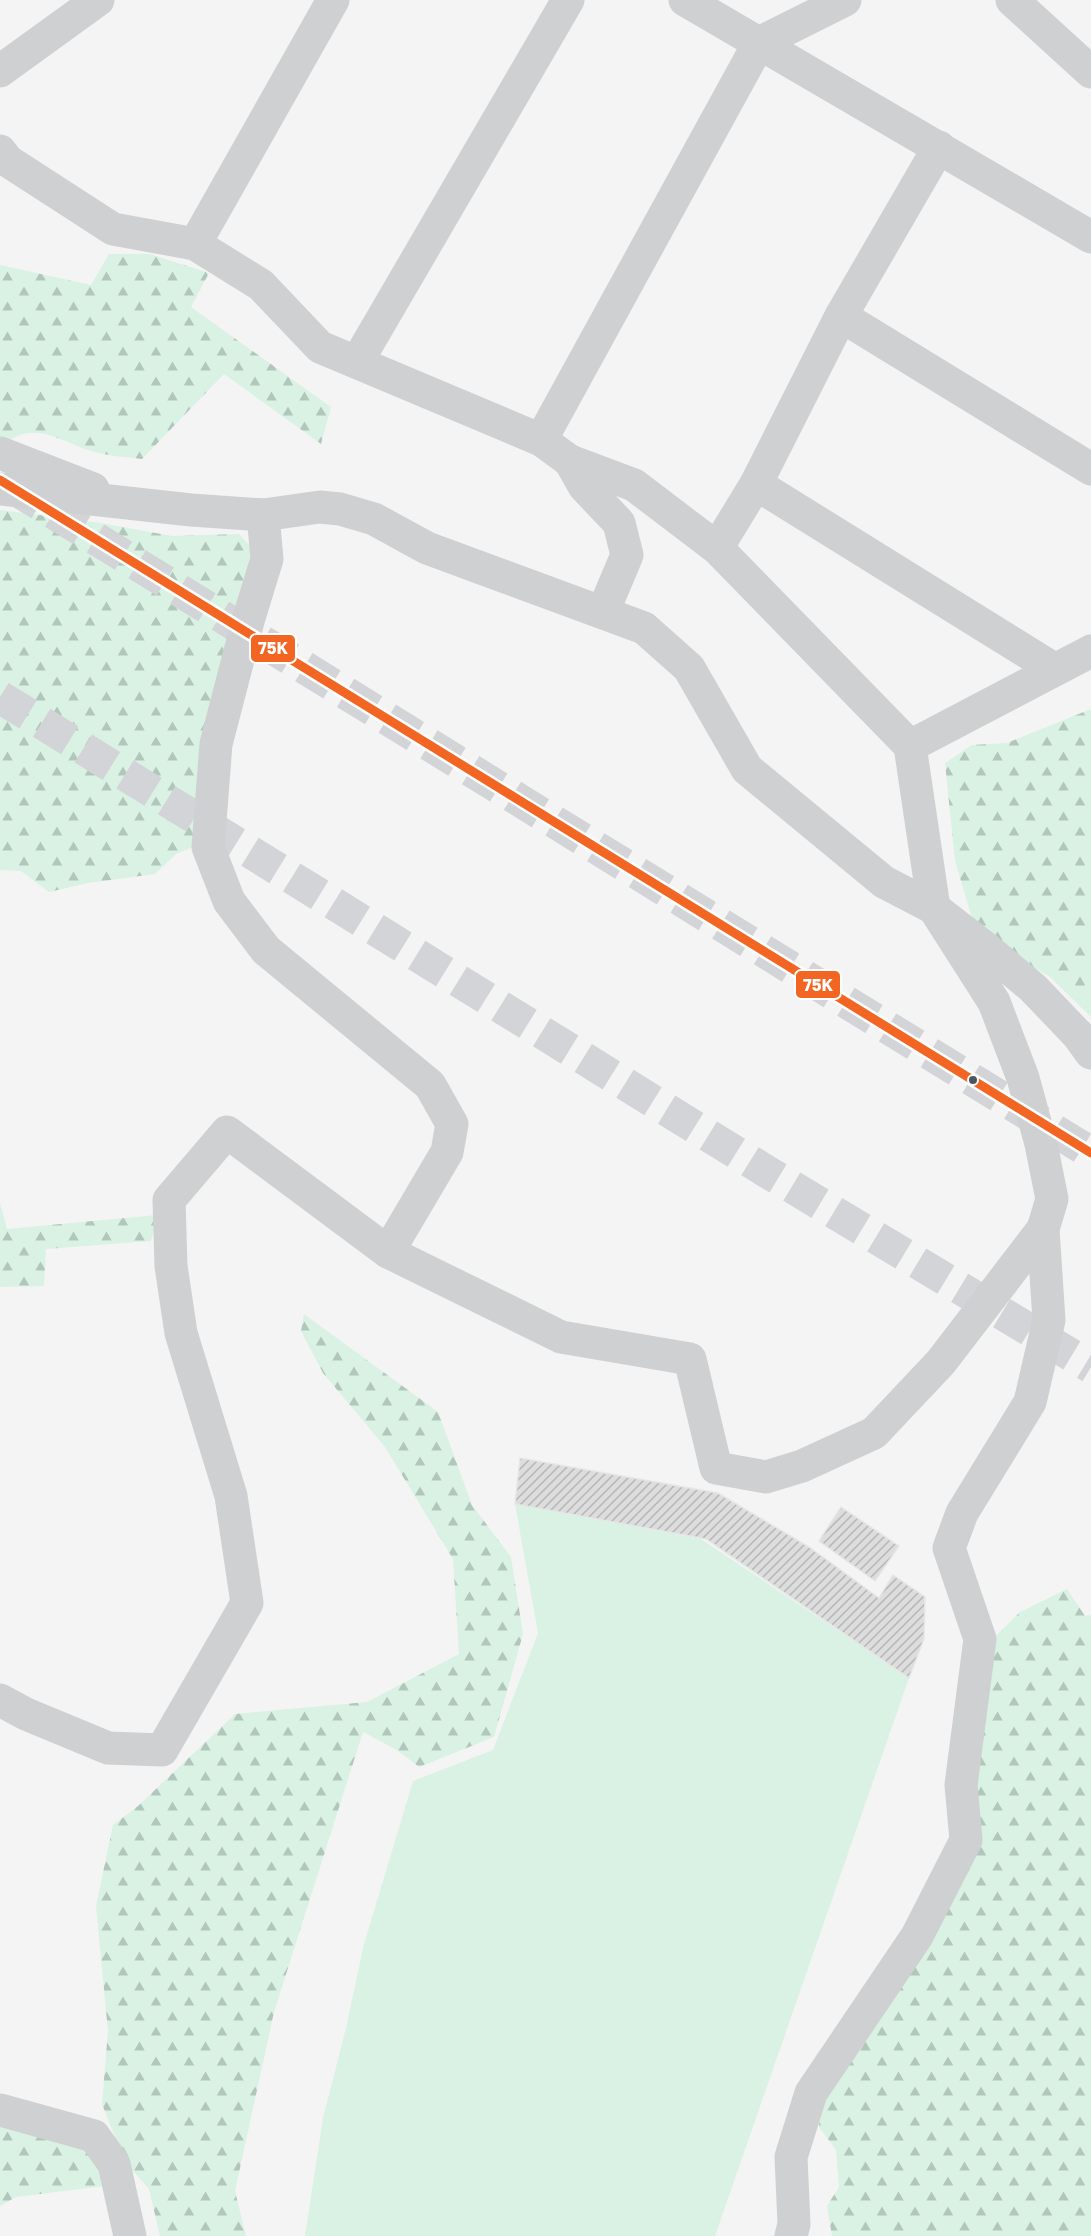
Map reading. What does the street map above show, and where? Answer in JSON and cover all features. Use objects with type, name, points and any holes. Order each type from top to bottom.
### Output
[{"type":"street","points":[[0,71],[98,0]]},
{"type":"street","points":[[195,244],[333,0]]},
{"type":"street","points":[[357,362],[567,0]]},
{"type":"street","points":[[685,0],[1091,237]]},
{"type":"street","points":[[541,440],[759,43],[845,0]]},
{"type":"street","points":[[1012,0],[1091,72]]},
{"type":"street","points":[[717,548],[756,484],[841,316],[939,147]]},
{"type":"street","points":[[0,152],[8,161],[113,229],[195,244],[261,285],[320,346],[541,440],[570,461],[634,485],[717,548],[910,746],[934,908],[994,1002],[1023,1078],[1041,1144],[1052,1199],[1043,1229],[1049,1320],[1030,1402],[962,1513],[949,1548],[980,1639],[962,1785],[966,1840],[917,1936],[811,2093],[791,2157],[794,2224],[791,2236]]},
{"type":"street","points":[[841,316],[1091,469]]},
{"type":"street","points":[[0,453],[128,503]]},
{"type":"street","points":[[570,461],[584,486],[619,523],[627,555],[603,612]]},
{"type":"street","points":[[756,484],[1054,669]]},
{"type":"street","points":[[0,489],[263,515],[320,507],[340,509],[374,519],[427,548],[644,628],[690,668],[747,769],[884,882],[934,908],[1033,988],[1078,1035],[1091,1053]]},
{"type":"street","points":[[263,515],[267,559],[248,621],[216,744],[208,847],[229,901],[266,950],[430,1085],[452,1124],[447,1152],[388,1252]]},
{"type":"street","points":[[910,746],[1091,651]]},
{"type":"street","points":[[0,1700],[26,1714],[108,1748],[162,1750],[248,1603],[231,1496],[181,1333],[171,1266],[169,1200],[227,1132],[388,1252],[561,1337],[690,1359],[716,1468],[766,1477],[802,1466],[874,1433],[941,1362],[1043,1229]]},
{"type":"street","points":[[0,2110],[94,2136],[114,2164],[130,2236]]},
{"type":"green space","points":[[109,254],[150,254],[209,273],[191,307],[331,407],[321,444],[224,374],[142,459],[97,453],[55,437],[33,433],[11,439],[0,448],[0,265],[91,285]]},
{"type":"green space","points":[[0,510],[101,523],[172,536],[239,534],[251,547],[252,569],[197,845],[176,854],[155,874],[88,883],[49,892],[21,871],[0,870]]},
{"type":"green space","points":[[1091,709],[1091,1017],[1050,977],[1008,952],[972,918],[955,861],[945,763],[972,745],[1007,743]]},
{"type":"green space","points":[[0,1203],[7,1229],[157,1215],[151,1241],[46,1249],[44,1286],[0,1287]]},
{"type":"green space","points":[[304,1314],[438,1412],[472,1505],[511,1557],[523,1634],[494,1737],[419,1767],[397,1750],[363,1732],[274,2012],[235,2191],[246,2236],[160,2236],[149,2189],[125,2162],[102,2104],[108,2031],[96,1906],[113,1825],[138,1806],[235,1714],[367,1702],[459,1654],[453,1559],[385,1447],[323,1373],[301,1331]]},
{"type":"green space","points":[[515,1504],[701,1539],[909,1678],[715,2236],[305,2236],[323,2118],[364,1944],[413,1781],[493,1750],[538,1633]]},
{"type":"green space","points":[[1067,1589],[1085,1616],[1091,1615],[1091,2236],[832,2236],[827,2206],[839,2187],[836,2150],[819,2127],[820,2099],[977,1783],[995,1637],[1020,1612]]},
{"type":"green space","points":[[0,2119],[94,2153],[104,2186],[16,2197],[0,2206]]},
{"type":"building","points":[[520,1458],[718,1493],[809,1547],[879,1598],[893,1575],[925,1597],[924,1639],[909,1678],[706,1539],[515,1504]]},
{"type":"building","points":[[841,1507],[899,1546],[875,1581],[819,1541]]},
{"type":"tunnel","points":[[12,487],[1091,1153]]},
{"type":"tunnel","points":[[0,697],[769,1173],[1091,1367]]},
{"type":"transit line","name":"75K","points":[[0,480],[1091,1153]]}]
